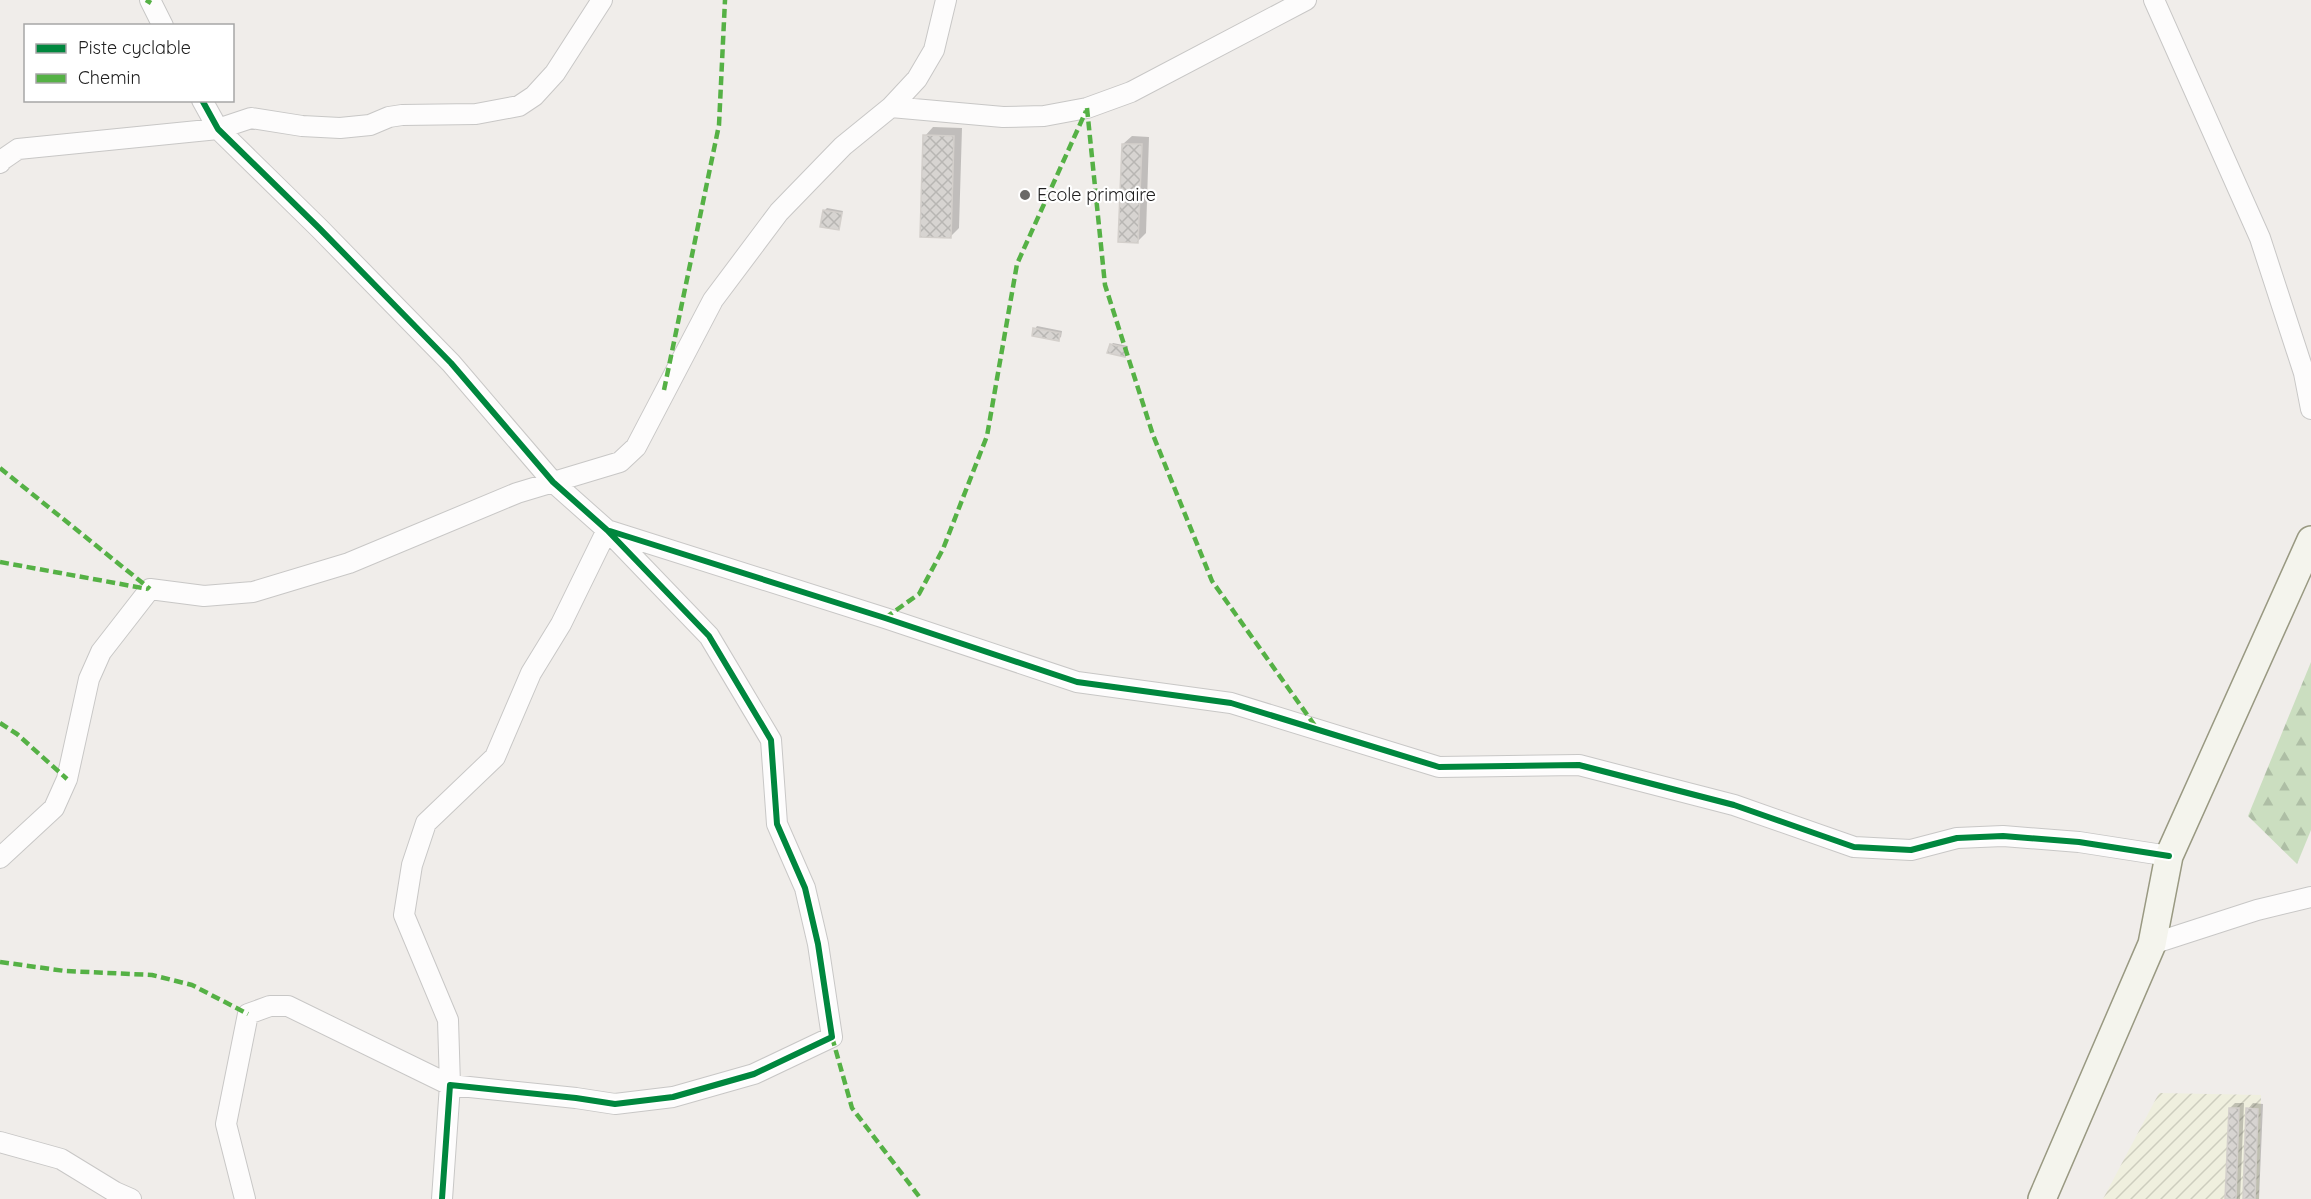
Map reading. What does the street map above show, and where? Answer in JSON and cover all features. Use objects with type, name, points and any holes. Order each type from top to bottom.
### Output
[{"type":"street","points":[[150,0],[162,24]]},
{"type":"street","points":[[0,163],[2,159],[18,149],[218,129],[251,118],[302,126],[340,128],[370,125],[389,117],[402,115],[476,114],[519,106],[534,96],[555,74],[602,0]]},
{"type":"street","points":[[0,858],[54,808],[67,778],[89,680],[101,652],[150,589],[204,596],[253,592],[349,563],[517,493],[620,462],[636,447],[713,300],[779,212],[843,146],[891,107],[917,79],[934,50],[946,0]]},
{"type":"street","points":[[891,107],[1003,117],[1044,116],[1087,108],[1131,92],[1306,0]]},
{"type":"street","points":[[2154,0],[2260,238],[2304,373],[2311,409]]},
{"type":"street","points":[[203,102],[218,129],[320,228],[451,363],[553,482],[607,530],[709,636],[771,740],[777,824],[805,888],[818,944],[832,1037],[754,1074],[662,1099],[615,1104],[450,1085],[288,1006],[270,1006],[248,1014],[226,1124],[244,1199]]},
{"type":"street","points":[[607,530],[1077,682],[1231,703],[1439,767],[1578,765],[1734,805],[1854,847],[1911,850],[1957,838],[2003,836],[2079,842],[2169,856]]},
{"type":"street","points":[[442,1199],[450,1085],[448,1020],[405,915],[412,866],[426,823],[495,757],[531,673],[561,624],[607,530]]},
{"type":"street","points":[[2042,1199],[2152,944],[2169,856],[2311,540]]},
{"type":"street","points":[[2152,944],[2257,910],[2311,897]]},
{"type":"street","points":[[0,1142],[61,1159],[130,1199]]},
{"type":"green space","points":[[2311,662],[2311,830],[2297,864],[2248,816]]},
{"type":"green space","points":[[2159,1093],[2261,1095],[2259,1199],[2103,1199]]},
{"type":"building","points":[[923,135],[954,136],[951,238],[920,237]]},
{"type":"building","points":[[1122,144],[1142,144],[1138,243],[1118,242]]},
{"type":"building","points":[[823,210],[842,213],[839,230],[820,227]]},
{"type":"building","points":[[1033,328],[1060,333],[1059,341],[1032,336]]},
{"type":"building","points":[[1110,344],[1127,348],[1125,357],[1107,353]]},
{"type":"building","points":[[2229,1108],[2239,1108],[2236,1199],[2225,1199]]},
{"type":"building","points":[[2246,1108],[2258,1109],[2255,1199],[2243,1199]]},
{"type":"marked path","points":[[146,0],[151,3]]},
{"type":"marked path","points":[[664,390],[719,125],[725,0]]},
{"type":"marked path","points":[[1087,108],[1105,285],[1153,435],[1212,581],[1318,730]]},
{"type":"marked path","points":[[885,618],[919,594],[943,549],[987,436],[1017,264],[1086,111]]},
{"type":"marked path","points":[[0,468],[150,589]]},
{"type":"marked path","points":[[0,562],[148,589]]},
{"type":"marked path","points":[[0,723],[17,734],[67,779]]},
{"type":"marked path","points":[[0,962],[65,971],[152,975],[192,985],[248,1014]]},
{"type":"marked path","points":[[832,1037],[852,1108],[921,1199]]},
{"type":"cycle path","points":[[203,102],[218,129],[451,363],[553,482],[607,530],[709,636],[771,740],[777,824],[805,888],[818,944],[832,1037],[754,1074],[673,1097],[615,1104],[450,1085],[442,1199]]},
{"type":"cycle path","points":[[610,531],[885,618],[1077,682],[1231,703],[1439,767],[1579,765],[1734,805],[1854,847],[1911,850],[1957,838],[2003,836],[2079,842],[2169,856]]},
{"type":"place","name":"Ecole primaire","points":[[1025,195]]}]
